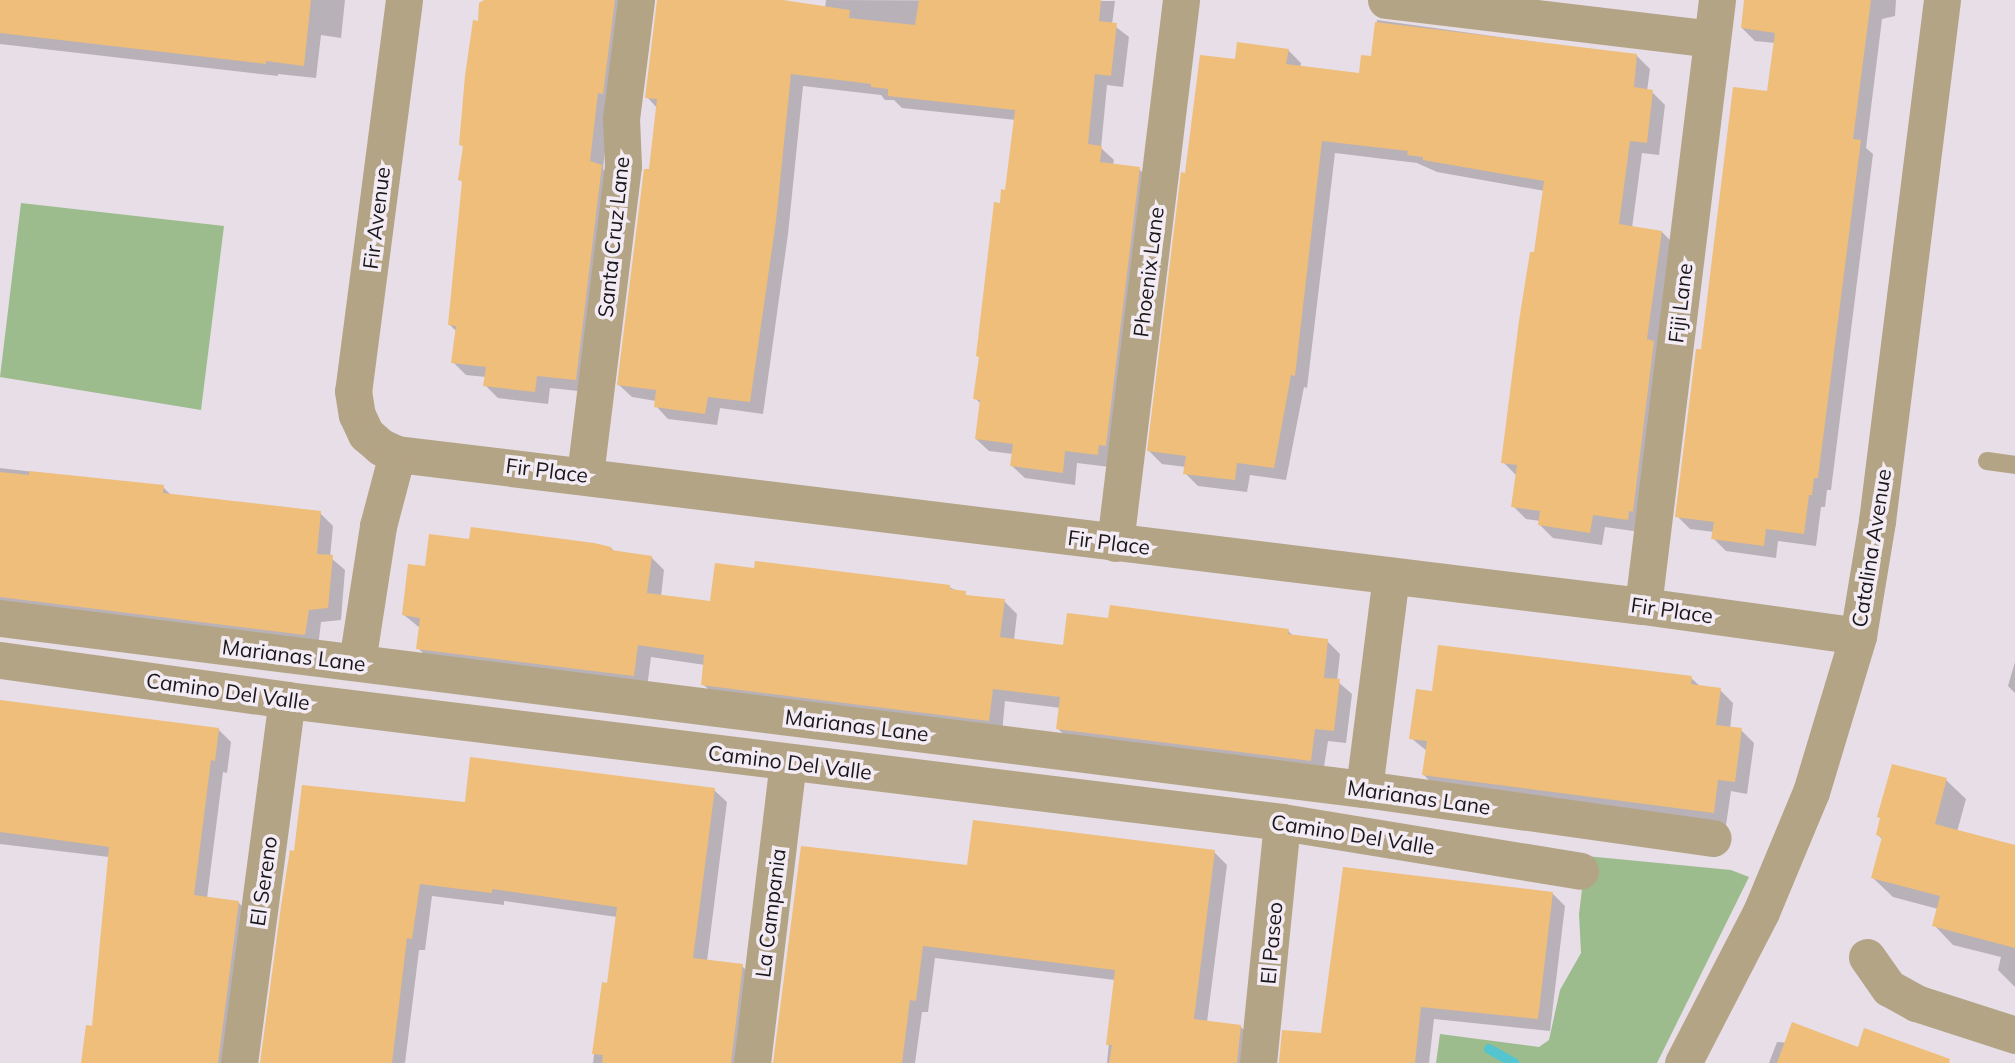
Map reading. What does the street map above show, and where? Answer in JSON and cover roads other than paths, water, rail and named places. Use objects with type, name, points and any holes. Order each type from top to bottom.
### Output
[{"type":"street","name":"Fir Avenue","points":[[366,434],[356,415],[353,391],[404,0]]},
{"type":"street","name":"Santa Cruz Lane","points":[[585,475],[623,166],[621,119],[636,0]]},
{"type":"street","name":"Phoenix Lane","points":[[1115,543],[1181,0]]},
{"type":"street","points":[[1386,0],[1712,39]]},
{"type":"street","name":"Fiji Lane","points":[[1643,606],[1717,0]]},
{"type":"street","name":"Catalina Avenue","points":[[1683,1063],[1760,912],[1811,792],[1858,636],[1877,521],[1942,0]]},
{"type":"street","name":"Fir Place","points":[[366,434],[381,447],[397,453],[1643,606],[1858,636]]},
{"type":"street","points":[[357,662],[378,526],[397,453]]},
{"type":"street","points":[[1364,789],[1391,576]]},
{"type":"street","name":"Marianas Lane","points":[[0,618],[1364,789],[1713,838]]},
{"type":"street","name":"Camino Del Valle","points":[[0,660],[287,700],[1282,822],[1580,871]]},
{"type":"street","name":"El Sereno","points":[[239,1063],[287,700]]},
{"type":"street","name":"La Campania","points":[[752,1063],[788,762]]},
{"type":"street","name":"El Paseo","points":[[1258,1063],[1282,822]]},
{"type":"street","points":[[1867,957],[1889,988],[1916,1003],[2015,1035]]},
{"type":"lane","points":[[1987,461],[2015,465]]},
{"type":"waterway","points":[[1489,1049],[1514,1063]]}]
